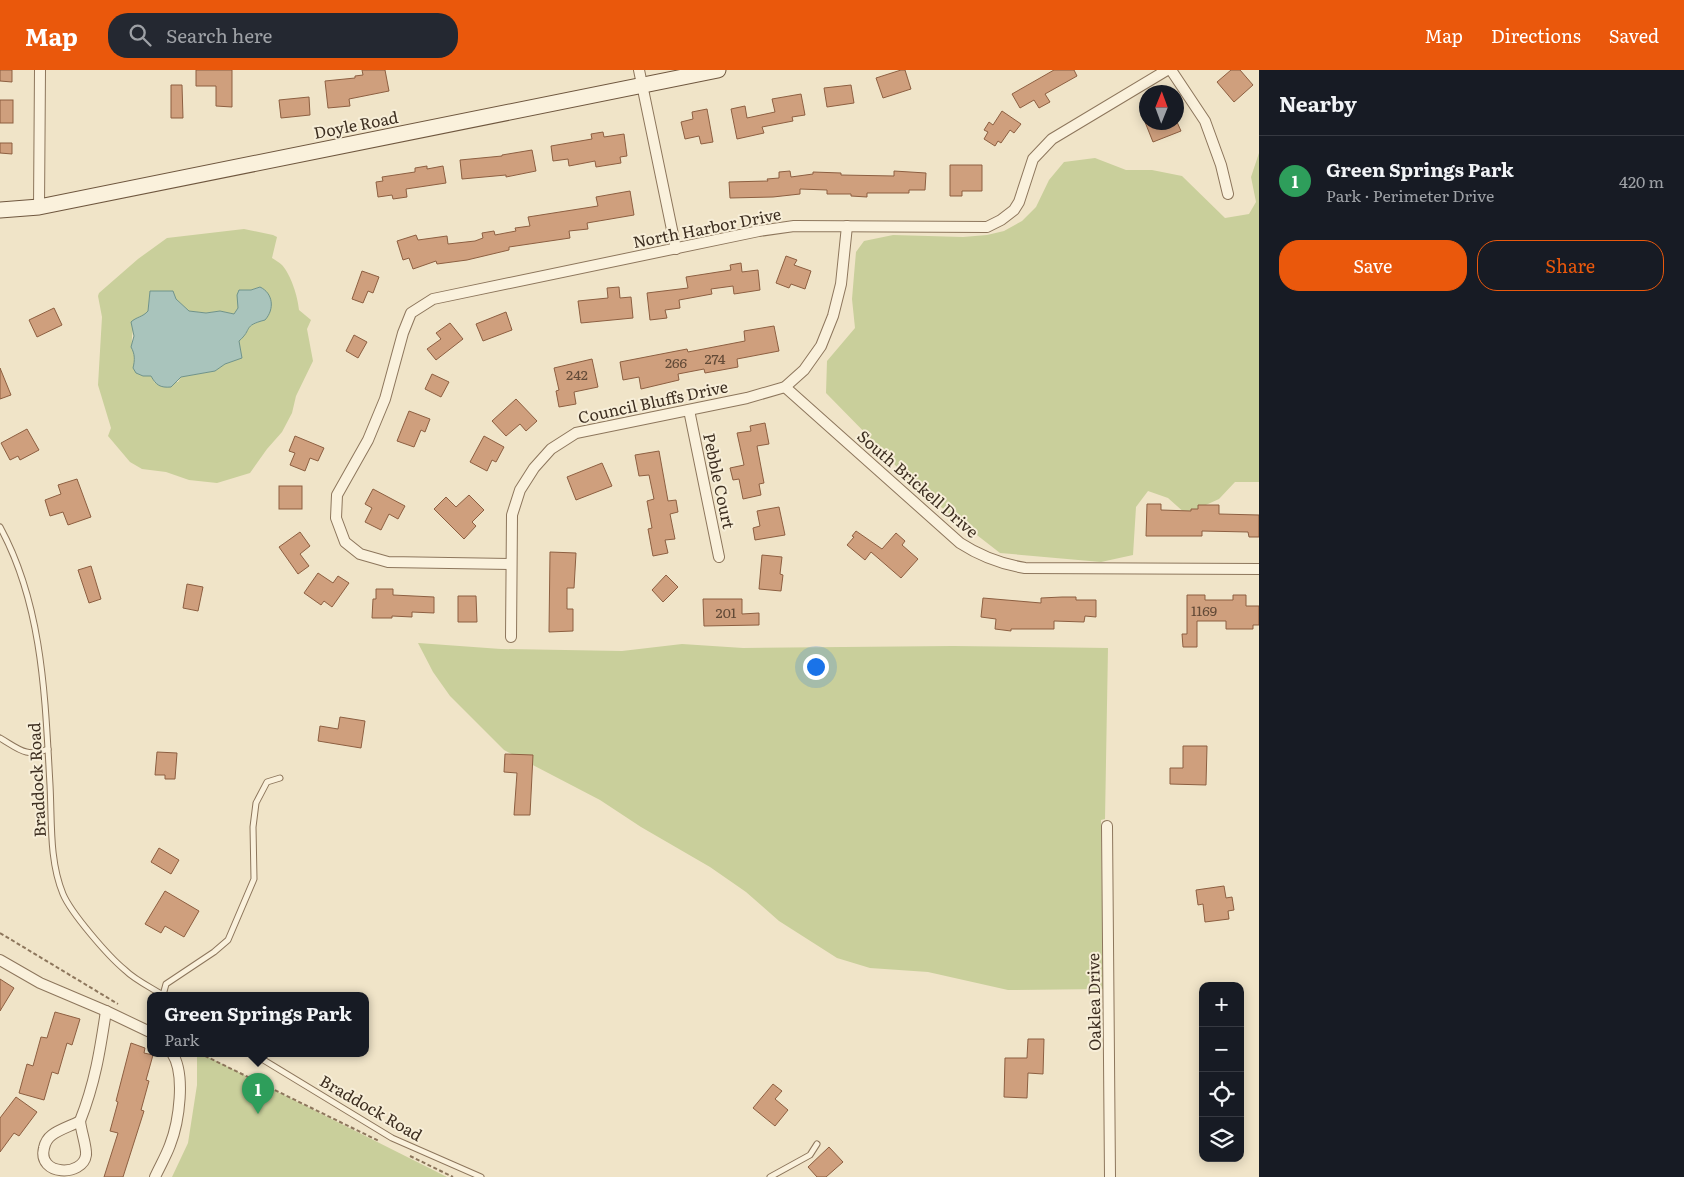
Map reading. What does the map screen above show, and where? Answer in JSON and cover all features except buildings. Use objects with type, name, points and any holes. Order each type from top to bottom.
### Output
[{"type":"main road","name":"Doyle Road","points":[[0,210],[39,207],[718,70]]},
{"type":"street","points":[[39,207],[40,70]]},
{"type":"street","points":[[639,70],[676,249]]},
{"type":"street","name":"North Harbor Drive","points":[[511,564],[388,562],[360,554],[345,542],[336,518],[337,495],[368,440],[379,415],[403,333],[411,313],[433,299],[794,226],[987,227],[1014,210],[1019,202],[1033,159],[1052,139],[1167,70]]},
{"type":"street","points":[[1171,70],[1205,122],[1221,165],[1228,194]]},
{"type":"street","name":"Council Bluffs Drive","points":[[511,637],[512,515],[520,490],[534,468],[551,449],[576,433],[747,398],[785,387],[804,370],[821,346],[833,316],[841,284],[847,226]]},
{"type":"street","name":"South Brickell Drive","points":[[785,387],[960,543],[977,554],[1006,565],[1025,568],[1259,569]]},
{"type":"street","name":"Pebble Court","points":[[689,410],[719,557]]},
{"type":"street","name":"Oaklea Drive","points":[[1107,826],[1110,1177]]},
{"type":"street","points":[[0,960],[40,983],[147,1031]]},
{"type":"street","points":[[80,1121],[52,1135],[47,1140],[43,1153],[48,1166],[60,1174],[74,1172],[84,1162],[86,1148],[81,1134],[80,1121],[95,1076],[106,1011]]},
{"type":"street","points":[[155,1177],[171,1143],[181,1094],[178,1068],[174,1057]]},
{"type":"lane","name":"Braddock Road","points":[[0,527],[11,547],[31,605],[45,691],[54,866],[64,895],[76,915],[125,971],[158,992]]},
{"type":"lane","points":[[0,738],[19,750],[31,754],[48,749]]},
{"type":"lane","points":[[164,992],[166,984],[214,952],[228,940],[254,879],[253,827],[256,803],[267,782],[280,778]]},
{"type":"lane","name":"Braddock Road","points":[[259,1057],[392,1138],[481,1177]]},
{"type":"lane","points":[[770,1177],[810,1156],[817,1144]]},
{"type":"path","points":[[0,933],[125,1008]]},
{"type":"path","points":[[207,1057],[382,1142]]},
{"type":"path","points":[[409,1155],[453,1177]]},
{"type":"green space","points":[[1259,153],[1259,482],[1235,482],[1219,499],[1186,514],[1168,498],[1148,491],[1136,507],[1133,555],[1101,562],[1000,553],[914,486],[826,393],[827,361],[855,328],[852,299],[856,252],[864,241],[893,235],[963,237],[1004,231],[1022,221],[1036,207],[1049,180],[1064,162],[1095,158],[1126,170],[1152,170],[1182,176],[1225,218],[1249,214],[1256,202],[1251,177]]},
{"type":"green space","points":[[244,229],[277,237],[272,258],[285,269],[294,286],[299,310],[311,320],[307,329],[313,361],[296,396],[292,413],[282,432],[250,473],[217,483],[189,480],[166,472],[142,469],[130,462],[108,436],[111,428],[98,385],[102,317],[98,296],[99,293],[138,259],[167,238]],"holes":[[[260,287],[265,320],[250,326],[239,341],[242,358],[225,364],[215,371],[181,377],[178,382],[155,383],[151,376],[143,376],[133,368],[132,337],[135,319],[142,317],[148,311],[150,291],[173,291],[176,299],[189,311],[206,313],[220,311],[234,314],[238,308],[239,290],[251,290]]]},
{"type":"green space","points":[[418,643],[501,649],[622,651],[682,644],[743,648],[953,646],[1108,648],[1105,819],[1101,820],[1103,989],[1008,990],[928,972],[870,968],[837,958],[779,921],[746,892],[710,867],[641,827],[600,800],[504,750],[450,696],[433,672]]},
{"type":"green space","points":[[197,1057],[208,1057],[447,1177],[172,1177],[188,1143],[197,1085]]},
{"type":"water","points":[[260,287],[270,297],[270,311],[265,320],[250,326],[239,341],[242,358],[225,364],[215,371],[181,377],[171,387],[157,384],[151,376],[143,376],[136,373],[133,368],[134,357],[131,347],[134,336],[131,322],[148,311],[150,291],[173,291],[176,299],[189,311],[206,313],[220,311],[234,314],[238,308],[237,295],[239,290],[251,290]]},
{"type":"place","name":"Green Springs Park","points":[[258,1114]]}]
